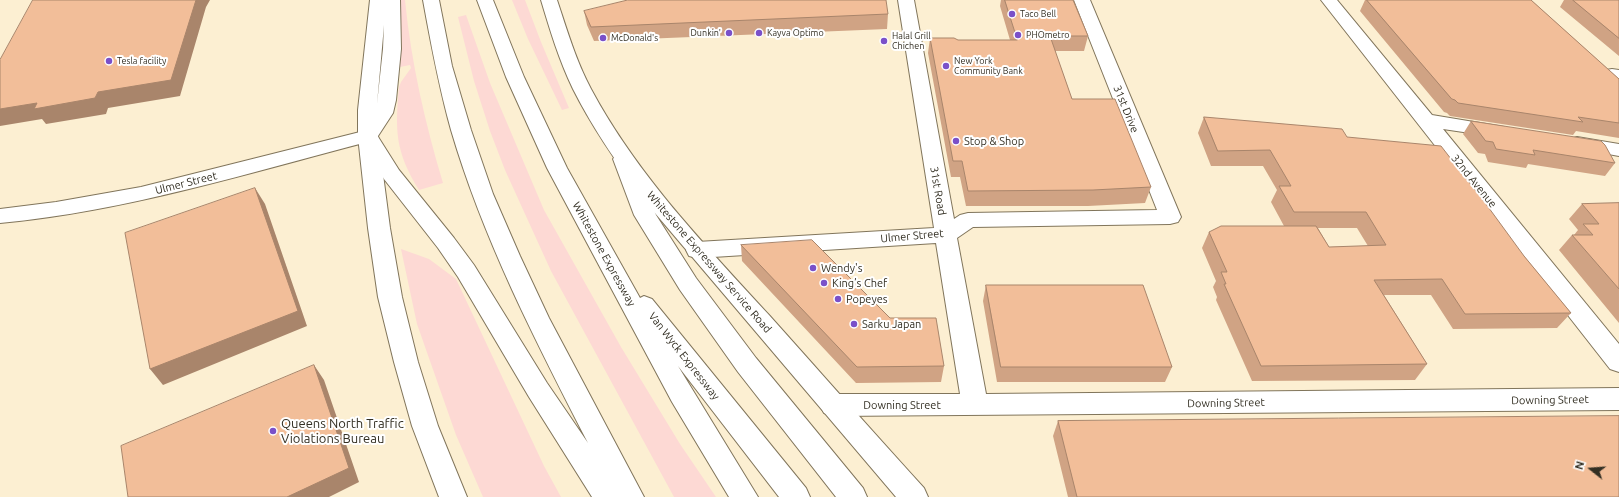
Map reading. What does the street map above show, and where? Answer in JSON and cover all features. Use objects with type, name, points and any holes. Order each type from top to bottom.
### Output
[{"type":"main road","points":[[378,0],[368,94],[368,136],[379,228],[394,314],[420,412],[452,497]]},
{"type":"main road","points":[[368,136],[384,113],[387,100],[392,49],[392,0]]},
{"type":"main road","points":[[431,0],[440,54],[463,137],[492,214],[533,308],[630,497]]},
{"type":"main road","name":"Whitestone Expressway","points":[[485,0],[502,46],[530,111],[580,210],[681,395],[744,497]]},
{"type":"main road","name":"Whitestone Expressway Service Road","points":[[549,0],[558,33],[572,70],[597,118],[623,159],[697,250],[914,497]]},
{"type":"main road","name":"31st Road","points":[[906,0],[974,405]]},
{"type":"main road","name":"31st Drive","points":[[1082,0],[1170,218]]},
{"type":"main road","name":"32nd Avenue","points":[[1328,0],[1619,362]]},
{"type":"main road","points":[[1424,120],[1512,133]]},
{"type":"main road","points":[[368,136],[391,174],[446,243],[466,271],[538,390],[608,497]]},
{"type":"main road","name":"Ulmer Street","points":[[0,216],[71,206],[149,192],[368,136]]},
{"type":"main road","points":[[1558,140],[1619,150]]},
{"type":"main road","points":[[623,159],[646,215],[679,270],[747,365],[853,497]]},
{"type":"main road","name":"Van Wyck Expressway","points":[[580,210],[641,301],[796,497]]},
{"type":"main road","name":"Ulmer Street","points":[[697,250],[946,235],[968,220],[1170,218]]},
{"type":"main road","name":"Downing Street","points":[[833,405],[1619,399]]},
{"type":"shaded area","points":[[396,0],[405,0],[415,69],[430,138],[443,183],[419,190],[405,164],[398,140],[397,116],[399,87],[411,68],[410,65],[400,67],[400,23]]},
{"type":"shaded area","points":[[512,0],[525,0],[569,108],[562,110],[528,39]]},
{"type":"shaded area","points":[[466,15],[490,83],[544,210],[621,347],[680,444],[716,497],[674,497],[551,271],[505,170],[490,131],[474,81],[458,17]]},
{"type":"shaded area","points":[[401,249],[429,259],[456,279],[544,466],[561,497],[483,497],[456,435],[417,324]]},
{"type":"building","name":"Tesla facility","points":[[33,0],[196,0],[171,80],[98,92],[95,98],[34,109],[37,103],[0,109],[0,60]]},
{"type":"building","points":[[628,0],[886,0],[888,14],[591,27],[584,11]]},
{"type":"building","points":[[1005,0],[1073,0],[1088,36],[1050,36],[1072,99],[1115,99],[1151,187],[1093,190],[968,191],[962,161],[953,161],[930,38],[954,38],[958,40],[1017,40]]},
{"type":"building","points":[[1367,0],[1531,0],[1619,79],[1619,123],[1578,117],[1583,122],[1458,103],[1452,99]]},
{"type":"building","points":[[1573,0],[1619,0],[1619,38]]},
{"type":"building","points":[[1204,117],[1342,129],[1347,137],[1441,146],[1524,256],[1571,313],[1465,314],[1442,279],[1374,280],[1427,364],[1261,366],[1224,284],[1226,284],[1221,272],[1227,272],[1209,232],[1221,226],[1316,226],[1329,247],[1386,245],[1366,212],[1294,212],[1279,186],[1291,186],[1270,150],[1218,151]]},
{"type":"building","points":[[1471,121],[1601,141],[1605,145],[1615,163],[1533,150],[1535,155],[1496,149],[1493,142],[1486,141]]},
{"type":"building","points":[[255,188],[298,311],[150,369],[125,233]]},
{"type":"building","points":[[1619,203],[1619,289],[1572,235],[1593,235],[1583,224],[1599,224],[1582,204]]},
{"type":"building","points":[[812,240],[890,318],[936,318],[944,366],[857,367],[741,245]]},
{"type":"building","points":[[986,285],[1143,285],[1172,367],[1001,367]]},
{"type":"building","name":"Queens North Traffic Violations Bureau","points":[[314,365],[349,468],[287,497],[128,497],[121,446]]},
{"type":"building","points":[[1619,416],[1619,497],[1077,497],[1058,421]]},
{"type":"place","name":"Taco Bell","points":[[1012,14]]},
{"type":"place","name":"Dunkin'","points":[[729,33]]},
{"type":"place","name":"Kayva Optimo","points":[[759,33]]},
{"type":"place","name":"PHOmetro","points":[[1018,35]]},
{"type":"place","name":"McDonald's","points":[[603,38]]},
{"type":"place","name":"Halal Grill Chichen","points":[[884,41]]},
{"type":"place","name":"Tesla facility","points":[[109,61]]},
{"type":"place","name":"New York Community Bank","points":[[946,66]]},
{"type":"place","name":"Stop & Shop","points":[[956,141]]},
{"type":"place","name":"Wendy's","points":[[813,268]]},
{"type":"place","name":"King’s Chef","points":[[824,283]]},
{"type":"place","name":"Popeyes","points":[[838,299]]},
{"type":"place","name":"Sarku Japan","points":[[854,324]]},
{"type":"place","name":"Queens North Traffic Violations Bureau","points":[[273,431]]}]
